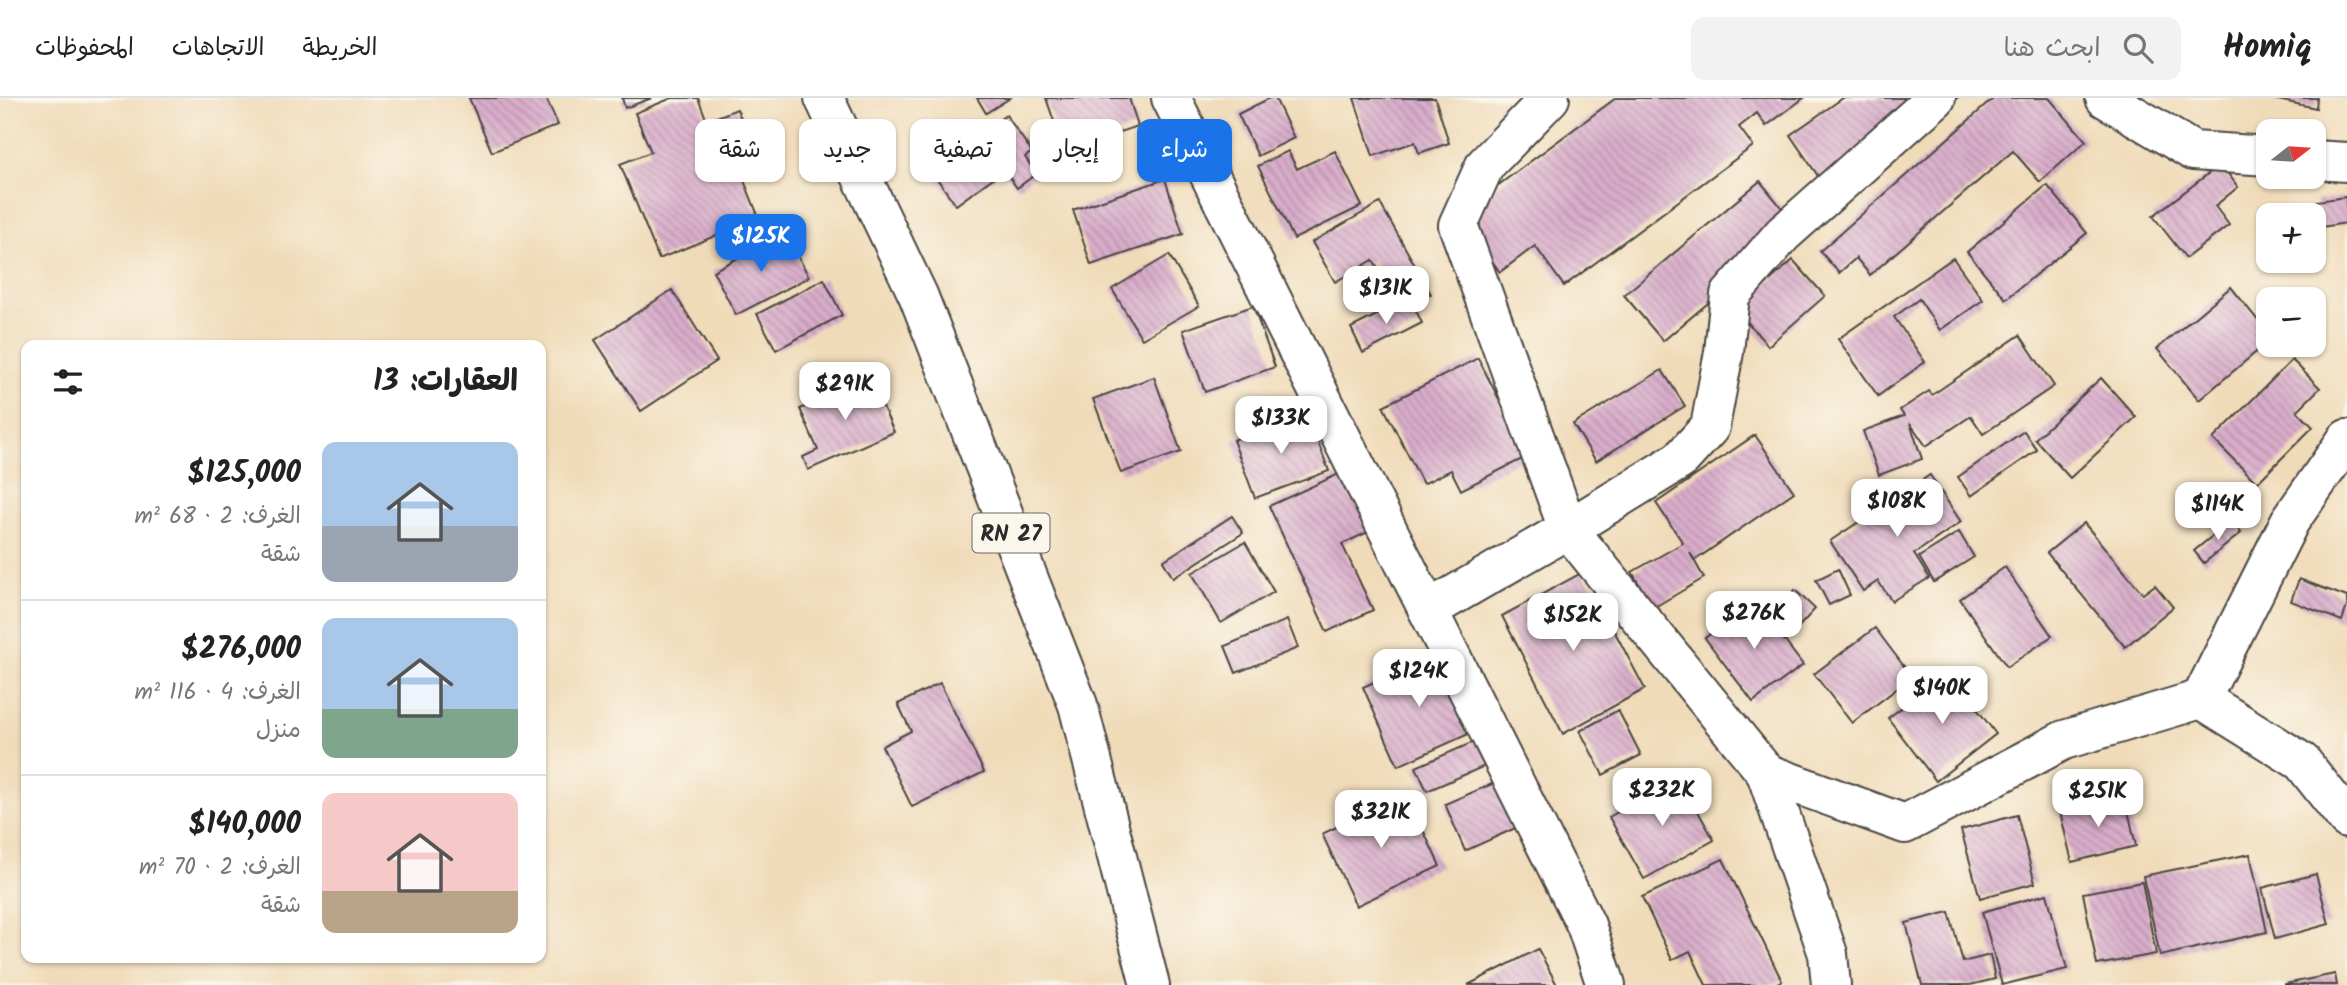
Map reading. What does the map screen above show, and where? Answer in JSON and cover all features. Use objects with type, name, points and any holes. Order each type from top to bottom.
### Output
[{"type":"street","name":"RN 27","points":[[824,98],[918,295],[1078,705],[1150,985]]},
{"type":"street","points":[[1550,98],[1485,165],[1458,225],[1568,529],[1766,773],[1828,954],[1831,985]]},
{"type":"street","points":[[1428,610],[1568,529],[1679,460],[1710,427],[1724,352],[1730,295],[1783,234],[1936,98]]},
{"type":"street","points":[[2105,98],[2193,151],[2256,155]]},
{"type":"street","points":[[1178,102],[1586,925],[1606,985]]},
{"type":"street","points":[[2326,161],[2347,162]]},
{"type":"street","points":[[1766,773],[1905,824],[2064,740],[2201,699],[2290,521],[2347,439]]},
{"type":"street","points":[[2201,699],[2302,762],[2347,819]]},
{"type":"building","points":[[469,98],[546,98],[558,125],[492,152]]},
{"type":"building","points":[[622,98],[652,98],[625,108]]},
{"type":"building","points":[[672,98],[698,98],[706,119],[695,119],[695,182],[745,182],[759,218],[659,259],[620,164],[651,152],[635,113]]},
{"type":"building","points":[[977,98],[1010,98],[986,113]]},
{"type":"building","points":[[1046,98],[1129,98],[1137,126],[1123,131],[1123,119],[1053,119]]},
{"type":"building","points":[[1275,98],[1294,138],[1258,156],[1238,114]]},
{"type":"building","points":[[1354,98],[1435,98],[1449,143],[1419,153],[1415,142],[1373,156]]},
{"type":"building","points":[[1616,98],[1804,98],[1766,126],[1757,113],[1739,127],[1753,146],[1564,286],[1535,246],[1500,272],[1458,215]]},
{"type":"building","points":[[1843,98],[1957,98],[1827,189],[1790,135]]},
{"type":"building","points":[[1994,98],[2049,98],[2086,141],[2040,182],[2013,151],[1870,275],[1856,258],[1839,273],[1820,251]]},
{"type":"building","points":[[2268,98],[2317,98],[2316,108]]},
{"type":"building","points":[[737,109],[741,119],[712,119]]},
{"type":"building","points":[[1016,129],[1030,149],[1030,153],[1025,157],[1030,165],[1030,178],[1017,188],[1013,182],[1016,182]]},
{"type":"building","points":[[1288,151],[1297,169],[1335,151],[1362,206],[1294,239],[1258,166]]},
{"type":"building","points":[[2221,164],[2238,187],[2215,206],[2229,225],[2186,258],[2153,216]]},
{"type":"building","points":[[1760,181],[1785,212],[1817,211],[1663,341],[1624,295]]},
{"type":"building","points":[[939,182],[988,182],[956,205]]},
{"type":"building","points":[[1156,182],[1166,182],[1183,234],[1091,265],[1073,210]]},
{"type":"building","points":[[2047,185],[2087,233],[2006,299],[1967,252]]},
{"type":"building","points":[[2346,197],[2347,223],[2326,226],[2326,203],[2317,201]]},
{"type":"building","points":[[1380,203],[1431,294],[1420,300],[1407,278],[1389,288],[1373,260],[1335,282],[1312,242]]},
{"type":"building","points":[[786,233],[809,277],[736,315],[713,271]]},
{"type":"building","points":[[1169,255],[1199,306],[1142,339],[1112,289]]},
{"type":"building","points":[[1953,258],[1983,300],[1940,330],[1919,299],[1894,317],[1925,362],[1878,396],[1838,339]]},
{"type":"building","points":[[1793,260],[1825,296],[1768,346],[1737,310]]},
{"type":"building","points":[[824,279],[842,315],[776,350],[757,314]]},
{"type":"building","points":[[2231,287],[2256,318],[2256,352],[2199,400],[2157,349]]},
{"type":"building","points":[[672,290],[717,361],[641,411],[595,340]]},
{"type":"building","points":[[1410,298],[1422,323],[1363,353],[1351,328]]},
{"type":"building","points":[[1253,306],[1275,367],[1205,392],[1183,330]]},
{"type":"building","points":[[2020,335],[2054,386],[1983,434],[1971,416],[1926,446],[1910,423],[1922,459],[1879,475],[1863,431],[1904,416],[1900,410],[1929,391],[1932,395]]},
{"type":"building","points":[[1478,358],[1528,456],[1461,490],[1451,470],[1423,484],[1383,406]]},
{"type":"building","points":[[2292,360],[2320,388],[2297,411],[2313,427],[2257,483],[2213,439]]},
{"type":"building","points":[[1662,370],[1685,406],[1596,461],[1573,424]]},
{"type":"building","points":[[1154,377],[1181,452],[1121,473],[1093,399]]},
{"type":"building","points":[[870,378],[894,432],[808,470],[803,457],[818,450],[800,409]]},
{"type":"building","points":[[2101,378],[2136,417],[2070,478],[2035,439]]},
{"type":"building","points":[[1307,413],[1329,471],[1255,498],[1233,440]]},
{"type":"building","points":[[2024,431],[2037,450],[1971,496],[1958,477]]},
{"type":"building","points":[[1755,435],[1794,492],[1695,560],[1690,553],[1704,578],[1653,608],[1632,572],[1683,543],[1656,503]]},
{"type":"building","points":[[1354,467],[1381,526],[1342,544],[1373,610],[1327,632],[1269,506]]},
{"type":"building","points":[[1930,475],[1961,522],[1914,554],[1929,578],[1892,601],[1878,581],[1863,591],[1830,541]]},
{"type":"building","points":[[1232,516],[1243,533],[1173,578],[1163,561]]},
{"type":"building","points":[[2232,520],[2241,533],[2204,563],[2194,551]]},
{"type":"building","points":[[2084,523],[2143,594],[2155,585],[2173,607],[2125,647],[2047,553]]},
{"type":"building","points":[[1959,532],[1974,557],[1934,582],[1919,557]]},
{"type":"building","points":[[1245,542],[1274,592],[1221,623],[1192,573]]},
{"type":"building","points":[[2005,567],[2052,636],[2007,667],[1960,599]]},
{"type":"building","points":[[1838,569],[1850,595],[1829,605],[1816,580]]},
{"type":"building","points":[[1583,572],[1645,689],[1563,734],[1502,616]]},
{"type":"building","points":[[2299,579],[2347,597],[2342,621],[2291,601]]},
{"type":"building","points":[[1795,590],[1815,609],[1792,634],[1772,615]]},
{"type":"building","points":[[1754,600],[1803,665],[1753,702],[1705,638]]},
{"type":"building","points":[[1287,620],[1298,648],[1236,673],[1225,646]]},
{"type":"building","points":[[1875,628],[1912,677],[1852,723],[1814,674]]},
{"type":"building","points":[[1440,652],[1475,731],[1398,766],[1363,687]]},
{"type":"building","points":[[1949,672],[1996,734],[1936,781],[1888,718]]},
{"type":"building","points":[[940,683],[984,772],[912,807],[882,746],[911,731],[898,704]]},
{"type":"building","points":[[1618,710],[1641,755],[1603,775],[1580,731]]},
{"type":"building","points":[[1483,738],[1494,762],[1427,791],[1416,767]]},
{"type":"building","points":[[1513,775],[1533,820],[1465,851],[1445,804]]},
{"type":"building","points":[[1679,777],[1714,840],[1644,879],[1609,817]]},
{"type":"building","points":[[1406,794],[1440,866],[1356,906],[1322,834]]},
{"type":"building","points":[[2125,797],[2136,846],[2072,862],[2060,812]]},
{"type":"building","points":[[2017,815],[2035,883],[1980,898],[1961,830]]},
{"type":"building","points":[[2250,854],[2267,932],[2160,956],[2143,876]]},
{"type":"building","points":[[1723,859],[1782,981],[1773,985],[1706,985],[1690,951],[1672,960],[1642,897]]},
{"type":"building","points":[[2316,874],[2329,924],[2275,939],[2262,888]]},
{"type":"building","points":[[2142,882],[2156,954],[2097,965],[2083,893]]},
{"type":"building","points":[[2047,894],[2067,969],[2002,985],[1982,912]]},
{"type":"building","points":[[1949,912],[1963,962],[1990,955],[1995,979],[1970,985],[1922,985],[1906,923]]},
{"type":"building","points":[[1538,949],[1557,985],[1468,985]]},
{"type":"building","points":[[2335,974],[2337,985],[2285,985],[2285,984]]}]
